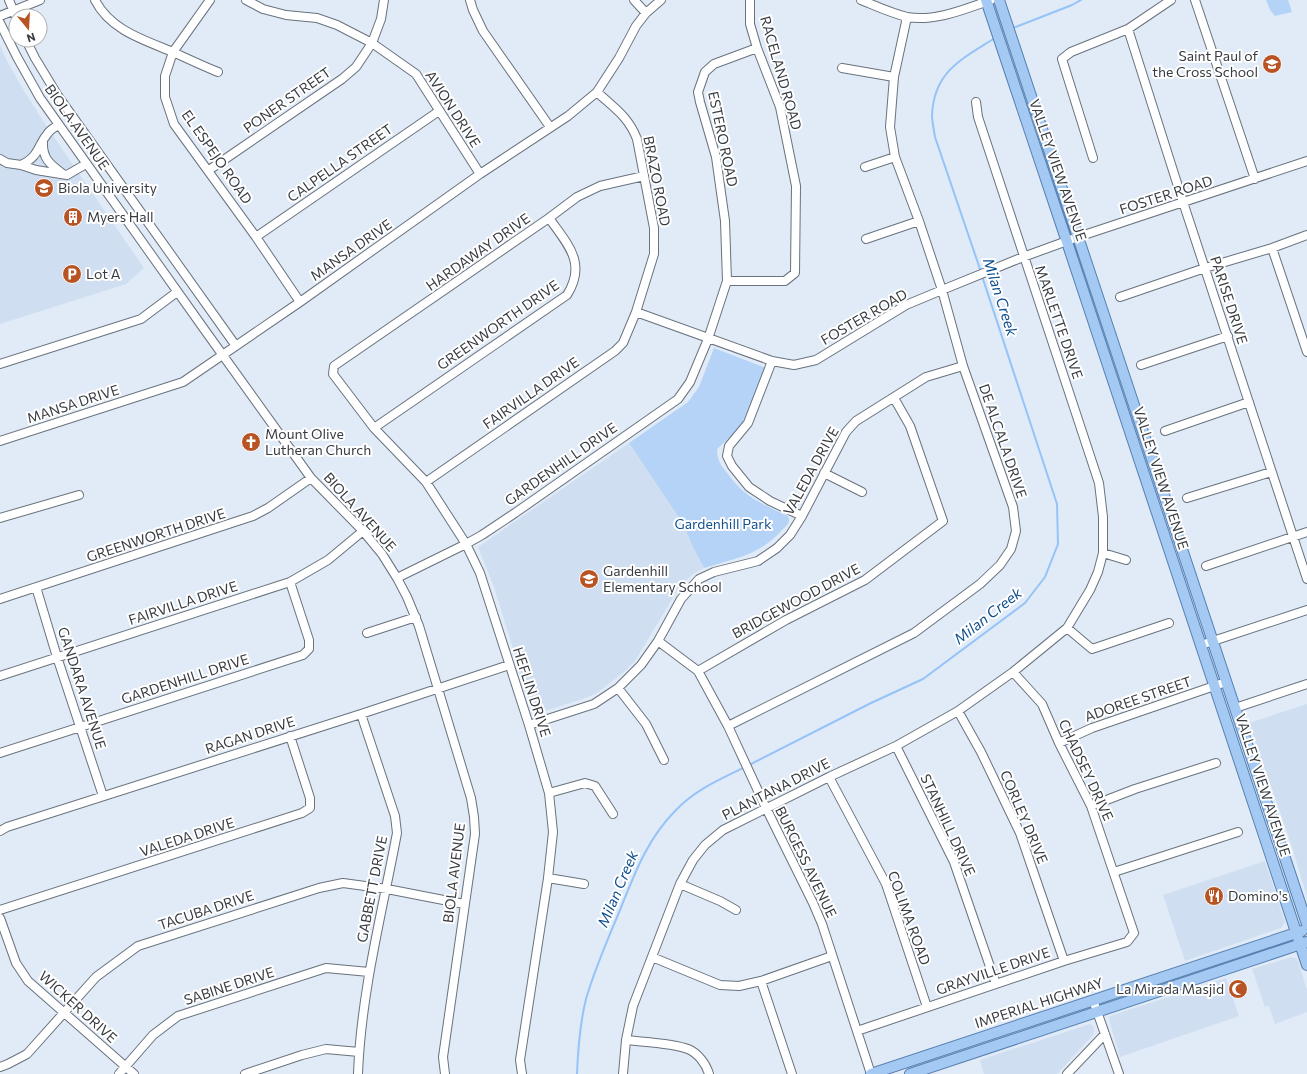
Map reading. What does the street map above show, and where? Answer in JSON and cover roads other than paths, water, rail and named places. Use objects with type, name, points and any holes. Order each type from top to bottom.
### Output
[{"type":"main road","name":"VALLEY VIEW AVENUE","points":[[988,0],[998,36],[1297,932],[1304,944],[1307,964]]},
{"type":"main road","name":"VALLEY VIEW AVENUE","points":[[999,0],[1307,924]]},
{"type":"main road","name":"IMPERIAL HIGHWAY","points":[[871,1074],[1307,929]]},
{"type":"main road","name":"IMPERIAL HIGHWAY","points":[[910,1074],[1304,944]]},
{"type":"street","points":[[25,8],[40,0]]},
{"type":"street","points":[[95,0],[98,6],[112,22],[131,35],[218,72]]},
{"type":"street","name":"EL ESPEJO ROAD","points":[[210,0],[173,52],[165,76],[165,98],[174,124],[256,236],[300,302]]},
{"type":"street","name":"AVION DRIVE","points":[[246,0],[263,9],[286,15],[317,18],[337,25],[372,43],[416,74],[480,174]]},
{"type":"street","name":"PONER STREET","points":[[209,170],[342,79],[356,67],[372,43],[381,20],[384,0]]},
{"type":"street","points":[[470,0],[483,31],[550,127]]},
{"type":"street","points":[[634,0],[646,13]]},
{"type":"street","name":"MANSA DRIVE","points":[[0,441],[183,382],[300,302],[480,174],[568,116],[597,92],[619,58],[636,26],[646,13],[661,0]]},
{"type":"street","name":"RACELAND ROAD","points":[[727,281],[786,280],[795,273],[796,186],[780,107],[757,48],[750,24],[750,0]]},
{"type":"street","points":[[862,0],[889,12],[907,17],[947,14],[974,3],[988,0]]},
{"type":"street","points":[[1093,158],[1062,59],[1071,52],[1128,29],[1171,0]]},
{"type":"street","points":[[1195,0],[1255,179]]},
{"type":"street","name":"DE ALCALA DRIVE","points":[[728,726],[914,633],[980,584],[1000,565],[1010,549],[1016,531],[1013,507],[963,366],[942,290],[919,221],[895,157],[890,127],[894,77],[907,17]]},
{"type":"street","name":"BIOLA AVENUE","points":[[0,23],[40,98],[86,164],[311,478],[363,531],[382,554],[398,578],[416,617],[471,798],[474,817],[474,834],[443,1057],[445,1074]]},
{"type":"street","name":"PARISE DRIVE","points":[[1128,29],[1183,202],[1307,579]]},
{"type":"street","name":"BIOLA AVENUE","points":[[30,48],[58,96],[236,346]]},
{"type":"street","name":"ESTERO ROAD","points":[[708,339],[727,281],[725,220],[716,157],[698,92],[705,72],[714,64],[757,48]]},
{"type":"street","points":[[842,68],[894,77]]},
{"type":"street","name":"BRAZO ROAD","points":[[597,92],[627,119],[633,128],[637,139],[654,228],[654,254],[636,312]]},
{"type":"street","name":"MARLETTE DRIVE","points":[[976,102],[978,117],[1023,258],[1099,483],[1104,517],[1103,553],[1098,572],[1090,590],[1067,628]]},
{"type":"street","name":"CALPELLA STREET","points":[[256,236],[439,111]]},
{"type":"street","points":[[21,165],[34,157],[47,134],[59,125]]},
{"type":"street","points":[[43,141],[43,151],[47,160],[64,174]]},
{"type":"street","points":[[865,167],[895,157]]},
{"type":"street","points":[[0,160],[7,164],[21,165],[36,170],[64,174],[70,174],[86,164]]},
{"type":"street","name":"FOSTER ROAD","points":[[636,312],[772,361],[794,365],[816,360],[906,305],[974,277],[1078,237],[1307,161]]},
{"type":"street","name":"HARDAWAY DRIVE","points":[[334,366],[549,218],[577,197],[600,186],[644,176]]},
{"type":"street","name":"GREENWORTH DRIVE","points":[[374,428],[566,295],[573,286],[576,272],[574,258],[569,247],[549,218]]},
{"type":"street","points":[[866,239],[919,221]]},
{"type":"street","points":[[1120,297],[1205,268],[1272,248],[1307,235]]},
{"type":"street","points":[[1272,248],[1307,352]]},
{"type":"street","points":[[0,364],[141,319],[177,292]]},
{"type":"street","name":"FAIRVILLA DRIVE","points":[[426,482],[615,351],[623,343],[636,312]]},
{"type":"street","points":[[1141,365],[1228,336]]},
{"type":"street","name":"GARDENHILL DRIVE","points":[[398,578],[466,544],[515,513],[678,399],[690,382],[708,339]]},
{"type":"street","points":[[772,361],[748,423],[729,446],[728,456],[732,466],[748,487],[770,501],[802,516]]},
{"type":"street","name":"HEFLIN DRIVE","points":[[334,366],[333,374],[374,428],[426,482],[466,544],[480,573],[529,725],[549,793],[552,832],[548,878],[520,1060],[522,1074]]},
{"type":"street","name":"VALEDA DRIVE","points":[[529,725],[594,704],[618,688],[641,665],[658,641],[681,599],[699,579],[714,572],[758,561],[777,548],[790,535],[802,516],[846,432],[856,421],[926,377],[963,366]]},
{"type":"street","name":"BRIDGEWOOD DRIVE","points":[[698,671],[786,620],[865,580],[943,521],[910,426],[894,398]]},
{"type":"street","points":[[1165,431],[1249,402]]},
{"type":"street","points":[[1187,498],[1271,472]]},
{"type":"street","points":[[824,473],[862,492]]},
{"type":"street","name":"GREENWORTH DRIVE","points":[[0,599],[253,516],[268,508],[311,478]]},
{"type":"street","points":[[0,518],[79,495]]},
{"type":"street","name":"FAIRVILLA DRIVE","points":[[0,676],[290,582],[328,560],[363,531]]},
{"type":"street","points":[[1206,566],[1307,532]]},
{"type":"street","points":[[1103,553],[1126,560]]},
{"type":"street","name":"GARDENHILL DRIVE","points":[[0,753],[303,655],[309,649],[309,640],[290,582]]},
{"type":"street","name":"GANDARA AVENUE","points":[[36,587],[57,657],[103,796]]},
{"type":"street","points":[[1201,645],[1307,610]]},
{"type":"street","points":[[367,633],[416,617]]},
{"type":"street","points":[[1067,628],[1092,649],[1169,623]]},
{"type":"street","name":"PLANTANA DRIVE","points":[[623,1074],[626,1040],[633,1006],[680,884],[693,860],[705,845],[723,830],[829,777],[896,746],[958,711],[1013,672],[1067,628]]},
{"type":"street","name":"BURGESS AVENUE","points":[[658,641],[698,671],[728,726],[766,808],[813,902],[822,924],[871,1074]]},
{"type":"street","name":"RAGAN DRIVE","points":[[0,832],[7,827],[362,714],[509,665]]},
{"type":"street","name":"CHADSEY DRIVE","points":[[1013,672],[1042,704],[1059,743],[1091,806],[1134,933]]},
{"type":"street","name":"ADOREE STREET","points":[[1059,743],[1092,728],[1226,682]]},
{"type":"street","points":[[1235,708],[1307,684]]},
{"type":"street","points":[[618,688],[646,724],[664,760]]},
{"type":"street","name":"CORLEY DRIVE","points":[[958,711],[982,752],[1020,833],[1064,961]]},
{"type":"street","name":"GABBETT DRIVE","points":[[358,1074],[359,1052],[370,972],[397,833],[395,816],[362,714]]},
{"type":"street","name":"VALEDA DRIVE","points":[[0,910],[302,813],[310,808],[310,798],[290,736]]},
{"type":"street","name":"STANHILL DRIVE","points":[[896,746],[954,862],[996,984]]},
{"type":"street","points":[[1091,806],[1135,789],[1216,763]]},
{"type":"street","name":"COLIMA ROAD","points":[[829,777],[886,884],[927,1007]]},
{"type":"street","points":[[549,793],[585,782],[595,786],[613,814]]},
{"type":"street","points":[[1114,872],[1238,832]]},
{"type":"street","points":[[548,878],[584,884]]},
{"type":"street","name":"TACUBA DRIVE","points":[[0,1067],[27,1054],[96,977],[138,946],[319,888],[343,883],[387,889],[464,904]]},
{"type":"street","points":[[680,884],[720,901],[736,910]]},
{"type":"street","name":"WICKER DRIVE","points":[[0,918],[16,963],[28,981],[134,1074]]},
{"type":"street","name":"GRAYVILLE DRIVE","points":[[857,1031],[1064,961],[1127,942],[1134,933]]},
{"type":"street","points":[[652,957],[720,985],[739,986],[761,981],[832,956]]},
{"type":"street","name":"SABINE DRIVE","points":[[119,1074],[153,1035],[178,1016],[326,968],[370,972]]},
{"type":"street","points":[[761,981],[792,1074]]},
{"type":"street","points":[[1093,1000],[1119,1074]]},
{"type":"street","points":[[1067,1074],[1104,1034]]},
{"type":"street","points":[[626,1040],[671,1045],[688,1049],[700,1058],[709,1074]]},
{"type":"street","points":[[245,1074],[302,1055],[326,1049],[359,1052]]},
{"type":"waterway","name":"Milan Creek","points":[[1013,28],[1081,0]]},
{"type":"waterway","name":"Milan Creek","points":[[981,272],[935,137],[932,115],[938,87],[944,77],[961,60],[995,38]]},
{"type":"waterway","name":"Milan Creek","points":[[749,765],[871,703],[923,679],[1025,603],[1045,577],[1058,544],[1057,504],[982,276]]},
{"type":"waterway","name":"Milan Creek","points":[[577,1074],[581,1027],[586,999],[602,954],[631,883],[649,845],[666,821],[683,803],[708,786],[745,767]]},
{"type":"place","name":"Saint Paul of the Cross School","points":[[1272,64]]},
{"type":"place","name":"Biola University","points":[[44,188]]},
{"type":"place","name":"Myers Hall","points":[[73,217]]},
{"type":"place","name":"Lot A","points":[[72,274]]},
{"type":"place","name":"Mount Olive Lutheran Church","points":[[251,442]]},
{"type":"place","name":"Gardenhill Elementary School","points":[[589,579]]},
{"type":"place","name":"Domino's","points":[[1214,896]]},
{"type":"place","name":"La Mirada Masjid","points":[[1238,989]]},
{"type":"park label","name":"Gardenhill Park","points":[[723,524]]}]
